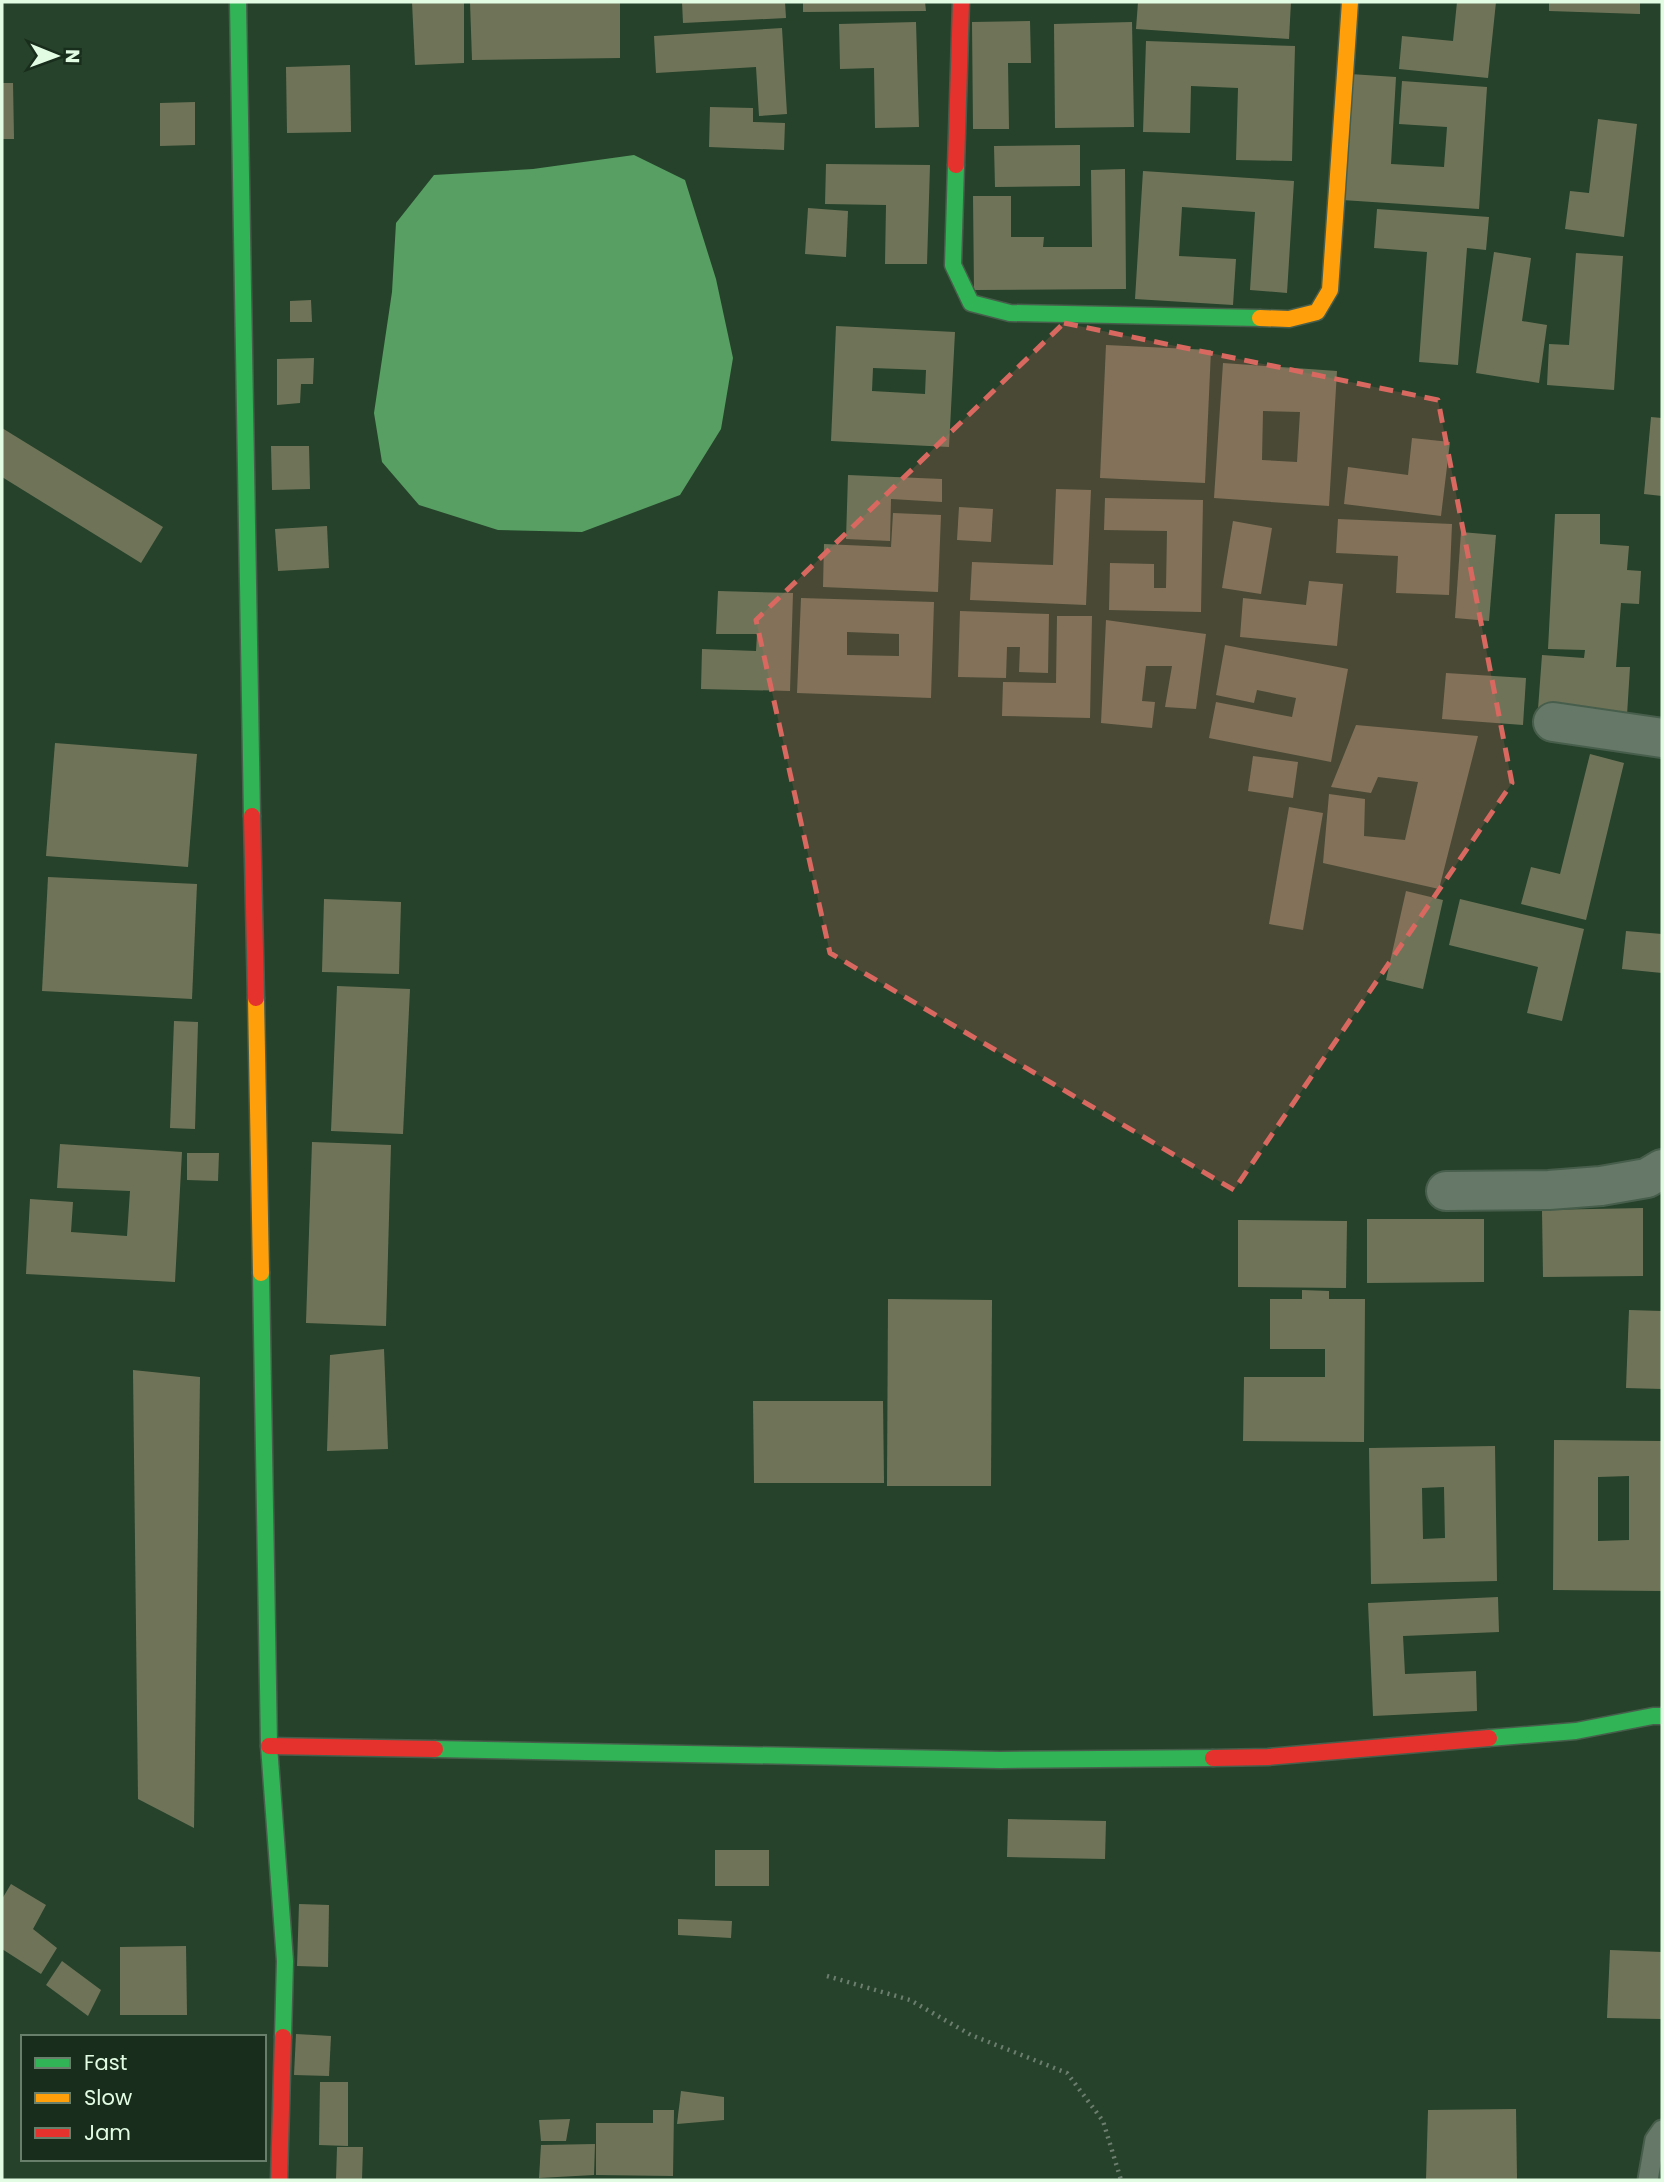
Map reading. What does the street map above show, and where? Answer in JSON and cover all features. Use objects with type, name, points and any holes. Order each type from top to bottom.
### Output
[{"type":"street","points":[[238,2],[270,1746],[285,1961],[279,2180]]},
{"type":"street","points":[[961,2],[953,265],[971,303],[1010,313],[1289,319],[1317,312],[1330,290],[1350,2]]},
{"type":"street","points":[[1552,722],[1662,738]]},
{"type":"street","points":[[1446,1191],[1601,1186],[1647,1178],[1662,1169]]},
{"type":"street","points":[[270,1746],[1000,1760],[1268,1757],[1576,1731],[1662,1716]]},
{"type":"lane","points":[[1648,2180],[1655,2140],[1662,2130]]},
{"type":"path","points":[[827,1976],[910,2000],[971,2035],[1067,2073],[1103,2121],[1121,2180]]},
{"type":"highlighted area","points":[[1064,323],[1438,400],[1512,783],[1234,1190],[830,953],[756,620]]},
{"type":"shaded area","points":[[634,155],[685,180],[716,279],[733,358],[721,429],[680,495],[582,532],[498,530],[419,505],[382,462],[374,413],[392,292],[396,223],[434,175],[533,169]]},
{"type":"building","points":[[412,2],[464,2],[464,63],[415,65]]},
{"type":"building","points":[[470,2],[620,2],[620,58],[472,60]]},
{"type":"building","points":[[682,2],[785,2],[786,18],[683,23]]},
{"type":"building","points":[[803,2],[925,2],[926,11],[803,12]]},
{"type":"building","points":[[1138,2],[1291,2],[1289,39],[1136,29]]},
{"type":"building","points":[[1457,2],[1496,2],[1488,78],[1399,69],[1402,36],[1453,41]]},
{"type":"building","points":[[1549,2],[1640,2],[1640,14],[1549,11]]},
{"type":"building","points":[[1030,21],[1031,63],[1008,63],[1009,129],[973,129],[972,22]]},
{"type":"building","points":[[916,22],[919,127],[875,128],[874,68],[840,69],[839,24]]},
{"type":"building","points":[[1132,22],[1134,127],[1055,128],[1054,24]]},
{"type":"building","points":[[782,28],[787,114],[759,116],[756,67],[656,73],[654,36]]},
{"type":"building","points":[[1146,41],[1295,46],[1292,161],[1236,160],[1238,88],[1191,86],[1190,133],[1143,132]]},
{"type":"building","points":[[350,65],[351,132],[287,133],[286,67]]},
{"type":"building","points":[[1350,74],[1396,77],[1391,164],[1444,167],[1447,127],[1399,124],[1402,81],[1487,87],[1479,209],[1342,200]]},
{"type":"building","points":[[2,83],[13,83],[14,139],[2,139]]},
{"type":"building","points":[[195,102],[195,145],[160,146],[160,103]]},
{"type":"building","points":[[710,107],[753,108],[753,122],[785,123],[784,150],[709,147]]},
{"type":"building","points":[[1598,119],[1637,124],[1624,237],[1565,229],[1570,191],[1589,193]]},
{"type":"building","points":[[1080,145],[1080,186],[995,187],[994,146]]},
{"type":"building","points":[[826,164],[930,165],[927,264],[885,264],[886,205],[825,204]]},
{"type":"building","points":[[1125,169],[1126,289],[974,290],[973,196],[1011,196],[1011,237],[1044,237],[1043,247],[1092,247],[1091,170]]},
{"type":"building","points":[[1143,171],[1294,181],[1287,293],[1250,290],[1255,212],[1182,207],[1179,256],[1236,259],[1233,305],[1135,299]]},
{"type":"building","points":[[808,208],[848,211],[846,257],[805,254]]},
{"type":"building","points":[[1377,209],[1489,217],[1486,250],[1467,248],[1458,365],[1419,362],[1427,252],[1374,248]]},
{"type":"building","points":[[1494,252],[1531,258],[1522,321],[1547,325],[1539,383],[1476,373]]},
{"type":"building","points":[[1576,253],[1623,256],[1614,390],[1547,385],[1549,344],[1569,345]]},
{"type":"building","points":[[311,300],[312,322],[290,322],[290,301]]},
{"type":"building","points":[[836,326],[955,332],[949,447],[831,441]],"holes":[[[873,368],[926,370],[925,394],[872,391]]]},
{"type":"building","points":[[1106,345],[1211,350],[1205,483],[1100,478]]},
{"type":"building","points":[[314,358],[313,384],[301,384],[300,403],[277,405],[277,359]]},
{"type":"building","points":[[1223,363],[1337,371],[1329,506],[1214,498]],"holes":[[[1263,411],[1300,412],[1297,462],[1262,460]]]},
{"type":"building","points":[[1651,417],[1662,418],[1662,496],[1644,494]]},
{"type":"building","points":[[2,428],[163,527],[141,563],[2,477]]},
{"type":"building","points":[[1412,438],[1450,442],[1441,516],[1344,504],[1348,467],[1408,475]]},
{"type":"building","points":[[271,446],[309,446],[310,489],[272,490]]},
{"type":"building","points":[[848,475],[942,479],[942,502],[891,499],[890,541],[846,539]]},
{"type":"building","points":[[1056,489],[1091,490],[1086,605],[970,600],[972,562],[1053,565]]},
{"type":"building","points":[[1105,498],[1203,500],[1201,612],[1109,610],[1110,563],[1154,564],[1154,588],[1166,588],[1167,531],[1104,530]]},
{"type":"building","points":[[959,507],[993,509],[991,542],[957,540]]},
{"type":"building","points":[[893,513],[941,515],[938,592],[823,587],[824,544],[891,547]]},
{"type":"building","points":[[1555,514],[1600,514],[1600,544],[1629,546],[1627,570],[1641,571],[1639,604],[1621,603],[1616,667],[1630,667],[1627,715],[1538,709],[1542,655],[1584,658],[1585,650],[1548,649]]},
{"type":"building","points":[[1338,519],[1452,524],[1449,595],[1396,593],[1398,556],[1336,553]]},
{"type":"building","points":[[1233,521],[1272,528],[1261,594],[1222,588]]},
{"type":"building","points":[[327,526],[329,568],[278,571],[275,529]]},
{"type":"building","points":[[1461,532],[1496,535],[1489,621],[1455,618]]},
{"type":"building","points":[[1309,581],[1343,584],[1337,646],[1240,637],[1243,598],[1306,605]]},
{"type":"building","points":[[718,591],[793,593],[790,691],[701,689],[702,649],[756,651],[757,634],[716,634]]},
{"type":"building","points":[[801,598],[934,602],[931,698],[797,693]],"holes":[[[847,632],[899,634],[899,656],[847,655]]]},
{"type":"building","points":[[960,611],[1049,614],[1048,673],[1019,672],[1020,647],[1007,647],[1006,678],[958,677]]},
{"type":"building","points":[[1057,616],[1092,616],[1090,718],[1002,716],[1003,682],[1056,683]]},
{"type":"building","points":[[1106,620],[1206,634],[1196,709],[1165,707],[1172,666],[1146,666],[1142,701],[1155,702],[1152,728],[1101,723]]},
{"type":"building","points":[[1225,645],[1348,669],[1331,762],[1209,738],[1216,702],[1292,717],[1296,698],[1257,690],[1254,703],[1216,695]]},
{"type":"building","points":[[1446,673],[1526,678],[1523,725],[1442,719]]},
{"type":"building","points":[[1356,725],[1478,736],[1439,889],[1323,863],[1329,794],[1365,799],[1364,836],[1405,840],[1418,782],[1378,777],[1371,793],[1331,787]]},
{"type":"building","points":[[55,743],[197,754],[188,867],[46,856]]},
{"type":"building","points":[[1590,754],[1624,763],[1586,920],[1521,904],[1531,867],[1560,874]]},
{"type":"building","points":[[1253,756],[1298,762],[1293,798],[1248,791]]},
{"type":"building","points":[[1289,807],[1323,813],[1303,930],[1269,924]]},
{"type":"building","points":[[48,877],[197,884],[192,999],[42,991]]},
{"type":"building","points":[[1406,891],[1443,900],[1423,989],[1386,980]]},
{"type":"building","points":[[324,899],[401,902],[399,974],[322,972]]},
{"type":"building","points":[[1460,899],[1584,929],[1562,1021],[1527,1013],[1538,967],[1449,945]]},
{"type":"building","points":[[1626,931],[1662,934],[1662,973],[1622,969]]},
{"type":"building","points":[[337,986],[410,989],[403,1134],[331,1131]]},
{"type":"building","points":[[174,1021],[198,1022],[195,1129],[170,1128]]},
{"type":"building","points":[[312,1142],[391,1145],[386,1326],[306,1323]]},
{"type":"building","points":[[60,1144],[182,1152],[175,1282],[26,1274],[30,1199],[73,1202],[71,1232],[127,1236],[130,1191],[57,1188]]},
{"type":"building","points":[[187,1153],[219,1153],[218,1181],[187,1180]]},
{"type":"building","points":[[1643,1208],[1643,1276],[1543,1277],[1542,1210]]},
{"type":"building","points":[[1367,1219],[1484,1219],[1484,1282],[1367,1283]]},
{"type":"building","points":[[1238,1220],[1347,1221],[1346,1288],[1238,1287]]},
{"type":"building","points":[[1302,1290],[1329,1291],[1329,1299],[1365,1299],[1364,1442],[1243,1441],[1244,1377],[1325,1377],[1325,1349],[1270,1349],[1270,1299],[1302,1299]]},
{"type":"building","points":[[888,1299],[992,1300],[991,1486],[887,1486]]},
{"type":"building","points":[[1629,1310],[1662,1311],[1662,1389],[1626,1388]]},
{"type":"building","points":[[384,1349],[388,1449],[327,1451],[330,1355]]},
{"type":"building","points":[[133,1370],[200,1377],[194,1828],[138,1799]]},
{"type":"building","points":[[753,1401],[883,1401],[884,1483],[754,1483]]},
{"type":"building","points":[[1554,1440],[1662,1441],[1662,1591],[1553,1590]],"holes":[[[1629,1476],[1629,1540],[1598,1541],[1598,1477]]]},
{"type":"building","points":[[1495,1446],[1497,1581],[1371,1584],[1369,1448]],"holes":[[[1444,1487],[1445,1538],[1423,1539],[1422,1488]]]},
{"type":"building","points":[[1498,1597],[1499,1632],[1403,1636],[1405,1674],[1476,1671],[1477,1711],[1373,1716],[1368,1603]]},
{"type":"building","points":[[1008,1819],[1106,1821],[1105,1859],[1007,1857]]},
{"type":"building","points":[[715,1850],[769,1850],[769,1886],[715,1886]]},
{"type":"building","points":[[11,1884],[46,1905],[33,1929],[57,1948],[41,1974],[2,1949],[2,1899]]},
{"type":"building","points":[[299,1904],[329,1905],[328,1967],[297,1966]]},
{"type":"building","points":[[678,1919],[732,1921],[731,1938],[678,1935]]},
{"type":"building","points":[[186,1946],[187,2015],[120,2015],[120,1947]]},
{"type":"building","points":[[1610,1950],[1662,1952],[1662,2019],[1607,2018]]},
{"type":"building","points":[[62,1961],[101,1990],[88,2016],[46,1985]]},
{"type":"building","points":[[296,2034],[331,2036],[329,2076],[294,2075]]},
{"type":"building","points":[[320,2082],[348,2082],[348,2146],[319,2145]]},
{"type":"building","points":[[681,2091],[724,2097],[724,2120],[677,2124]]},
{"type":"building","points":[[1516,2109],[1517,2180],[1426,2180],[1428,2110]]},
{"type":"building","points":[[653,2110],[674,2110],[673,2176],[596,2175],[596,2123],[653,2123]]},
{"type":"building","points":[[570,2119],[566,2141],[541,2141],[539,2120]]},
{"type":"building","points":[[595,2144],[594,2175],[539,2178],[541,2145]]},
{"type":"building","points":[[337,2147],[363,2147],[362,2180],[336,2180]]},
{"type":"traffic: fast","points":[[238,2],[252,816]]},
{"type":"traffic: fast","points":[[956,165],[953,265],[971,303],[1010,313],[1260,318]]},
{"type":"traffic: fast","points":[[261,1273],[269,1746],[285,1961],[283,2037]]},
{"type":"traffic: fast","points":[[1489,1738],[1576,1731],[1662,1716]]},
{"type":"traffic: fast","points":[[435,1749],[1000,1760],[1213,1758]]},
{"type":"traffic: slow","points":[[1260,318],[1289,319],[1317,312],[1330,290],[1350,2]]},
{"type":"traffic: slow","points":[[256,998],[261,1273]]},
{"type":"traffic: jam","points":[[956,165],[961,2]]},
{"type":"traffic: jam","points":[[252,816],[256,998]]},
{"type":"traffic: jam","points":[[1213,1758],[1268,1757],[1489,1738]]},
{"type":"traffic: jam","points":[[269,1746],[435,1749]]},
{"type":"traffic: jam","points":[[279,2180],[283,2037]]}]
